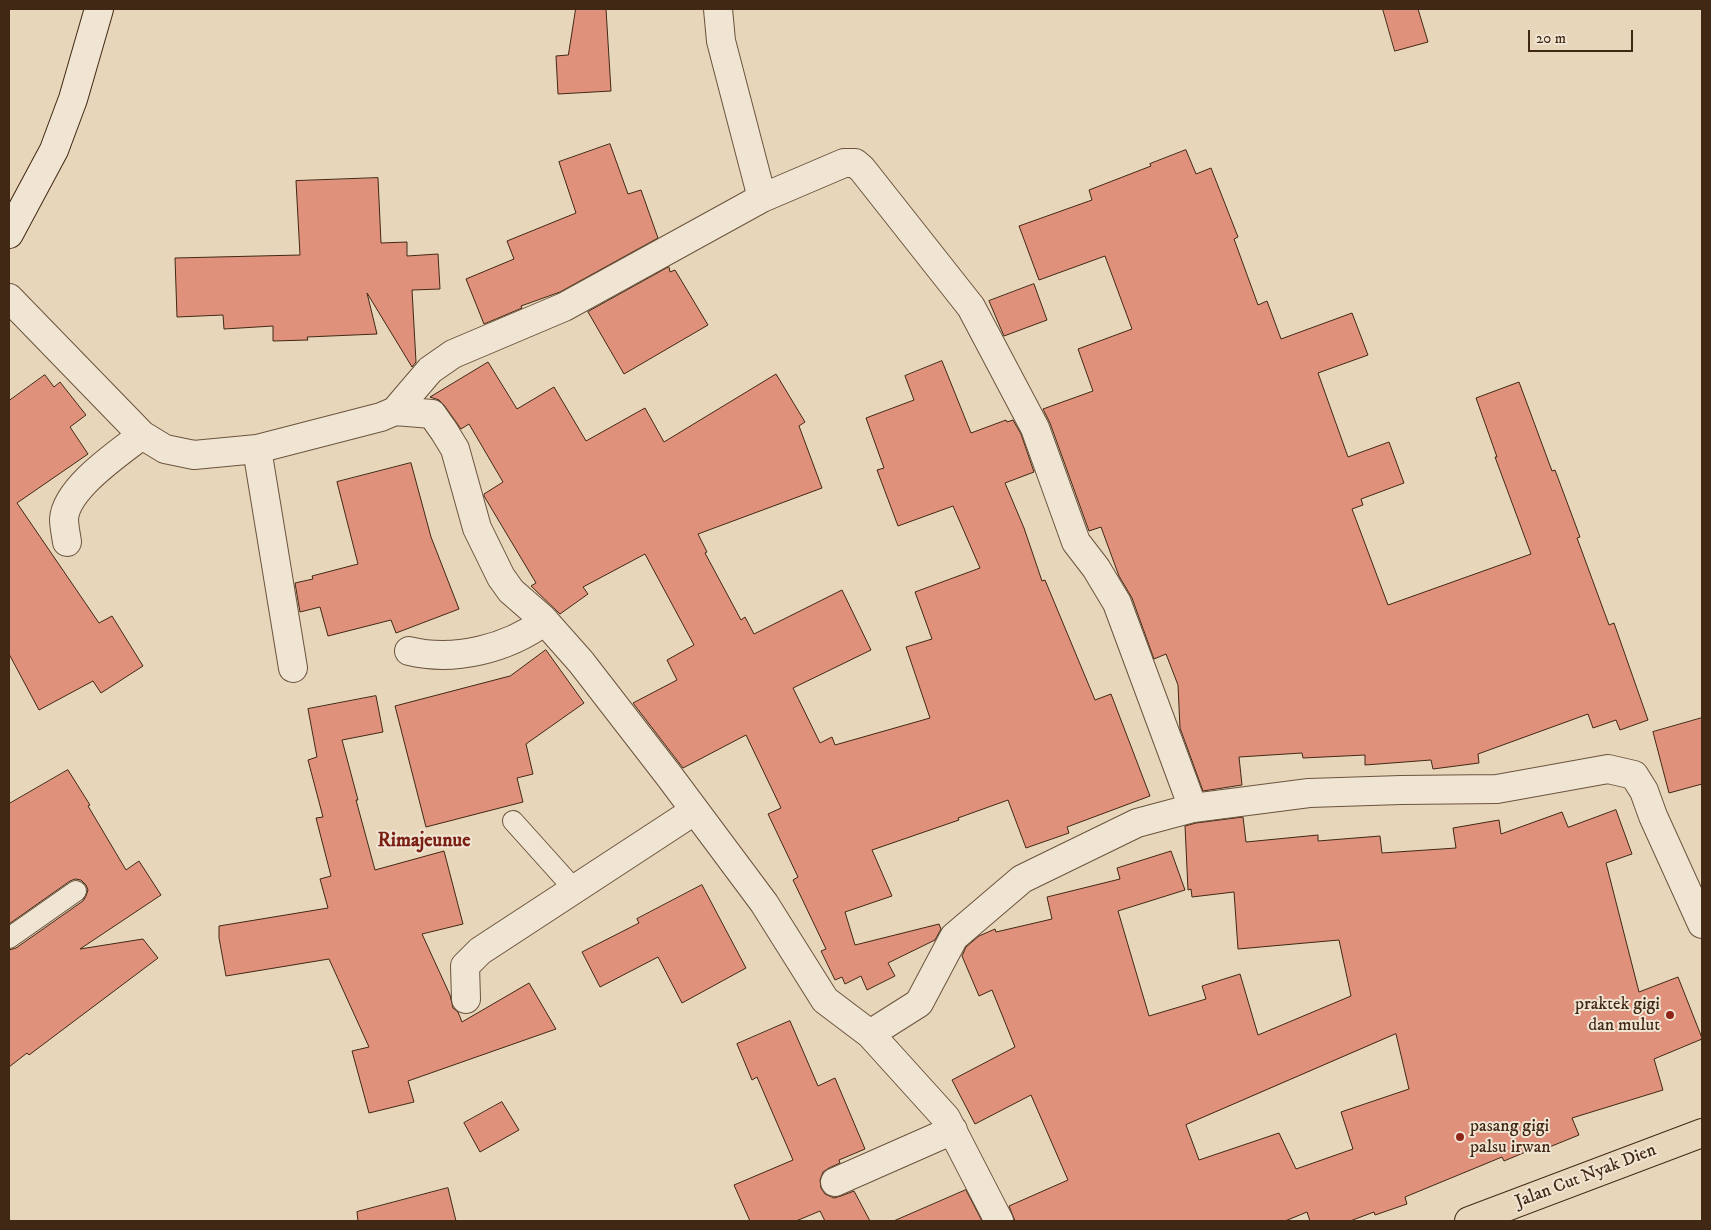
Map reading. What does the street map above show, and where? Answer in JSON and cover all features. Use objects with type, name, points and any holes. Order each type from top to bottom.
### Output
[{"type":"highway","name":"Jalan Cut Nyak Dien","points":[[1470,1221],[1702,1133]]},
{"type":"street","points":[[9,234],[54,150],[73,99],[100,9]]},
{"type":"street","points":[[718,9],[721,41],[762,198]]},
{"type":"street","points":[[9,298],[142,435],[165,449],[194,455],[257,449],[381,417],[395,411],[430,370],[453,354],[564,307],[762,198],[844,163],[855,163],[862,169],[971,307],[1035,428],[1076,542],[1096,568],[1116,603],[1193,808]]},
{"type":"street","points":[[395,411],[432,414],[455,449],[477,528],[501,577],[512,591],[545,621],[587,670],[670,776],[694,811],[764,903],[825,1000],[870,1034],[946,1118],[999,1221]]},
{"type":"street","points":[[67,542],[64,518],[71,500],[81,485],[142,435]]},
{"type":"street","points":[[257,449],[293,668]]},
{"type":"street","points":[[409,651],[427,656],[450,656],[477,651],[532,631],[545,621]]},
{"type":"street","points":[[870,1034],[919,1003],[954,937],[1022,879],[1137,823],[1193,808],[1309,793],[1498,789],[1608,769],[1634,775],[1644,791],[1702,924]]},
{"type":"street","points":[[466,999],[465,966],[480,950],[694,811]]},
{"type":"street","points":[[835,1182],[953,1130]]},
{"type":"lane","points":[[513,821],[575,890]]},
{"type":"lane","points":[[9,938],[76,891]]},
{"type":"building","points":[[576,9],[606,9],[611,91],[558,94],[556,56],[568,55]]},
{"type":"building","points":[[1383,9],[1418,9],[1428,42],[1395,51]]},
{"type":"building","points":[[610,144],[628,194],[641,190],[658,238],[560,292],[521,306],[522,308],[484,324],[466,279],[514,259],[507,241],[576,213],[559,162]]},
{"type":"building","points":[[1186,150],[1196,174],[1211,168],[1238,237],[1234,239],[1258,305],[1267,301],[1281,339],[1352,313],[1368,355],[1318,373],[1348,457],[1389,442],[1404,483],[1361,499],[1363,505],[1352,509],[1388,605],[1531,554],[1495,457],[1497,457],[1476,398],[1519,382],[1552,471],[1555,470],[1580,537],[1577,538],[1609,625],[1614,623],[1648,720],[1620,730],[1616,720],[1593,728],[1588,714],[1478,754],[1479,763],[1433,769],[1431,760],[1365,765],[1365,755],[1303,758],[1302,753],[1239,757],[1242,785],[1203,791],[1180,728],[1178,685],[1166,654],[1154,659],[1132,598],[1119,576],[1101,527],[1089,531],[1050,423],[1043,409],[1093,391],[1078,349],[1132,329],[1105,256],[1039,280],[1019,226],[1092,200],[1089,190]]},
{"type":"building","points":[[378,178],[381,243],[407,242],[407,256],[438,254],[440,289],[412,290],[416,362],[412,367],[367,293],[377,334],[307,337],[308,340],[273,341],[273,326],[224,329],[223,315],[177,317],[175,258],[300,255],[296,181]]},
{"type":"building","points":[[669,267],[670,272],[675,270],[708,325],[624,374],[588,312]]},
{"type":"building","points":[[1034,284],[1047,320],[1004,336],[989,301]]},
{"type":"building","points":[[942,361],[971,433],[1006,420],[1007,422],[1013,420],[1021,434],[1034,472],[1005,483],[1024,528],[1042,581],[1045,580],[1095,700],[1111,694],[1150,796],[1067,827],[1069,833],[1026,848],[1008,800],[958,818],[959,820],[872,850],[892,896],[845,912],[855,945],[939,924],[941,929],[935,940],[888,963],[895,976],[867,990],[861,976],[845,984],[842,977],[835,980],[821,951],[826,949],[793,880],[798,877],[768,814],[781,808],[746,735],[683,768],[633,703],[677,680],[667,660],[694,645],[645,554],[583,587],[588,594],[560,614],[531,586],[536,583],[484,496],[484,494],[503,482],[469,424],[461,429],[444,405],[439,400],[430,397],[488,362],[517,409],[554,387],[586,441],[645,408],[664,442],[776,374],[805,422],[799,426],[822,488],[698,534],[707,552],[705,553],[741,620],[745,617],[754,634],[842,590],[871,650],[793,688],[820,743],[832,737],[835,745],[930,718],[906,647],[932,639],[915,592],[980,568],[953,506],[898,526],[877,470],[884,468],[866,418],[914,400],[905,376]]},
{"type":"building","points":[[45,375],[54,387],[60,382],[86,415],[70,427],[88,454],[17,503],[99,623],[112,616],[143,666],[101,693],[93,681],[39,710],[9,654],[9,401]]},
{"type":"building","points":[[411,463],[431,537],[459,609],[396,633],[391,620],[328,636],[320,607],[300,612],[295,583],[313,579],[312,576],[358,564],[337,482]]},
{"type":"building","points":[[546,650],[584,703],[526,744],[533,774],[517,778],[523,802],[426,827],[395,706],[510,676]]},
{"type":"building","points":[[376,696],[383,732],[342,740],[375,870],[444,851],[463,924],[422,934],[450,995],[453,1008],[458,1012],[462,1022],[529,983],[556,1029],[408,1081],[414,1102],[369,1113],[352,1051],[369,1047],[329,959],[226,976],[219,938],[219,926],[328,908],[320,879],[331,876],[316,818],[323,817],[308,760],[317,757],[308,709]]},
{"type":"building","points":[[1702,718],[1702,784],[1669,793],[1653,732]]},
{"type":"building","points":[[68,770],[126,870],[139,861],[161,895],[80,949],[143,939],[158,958],[29,1055],[27,1053],[9,1067],[9,950],[16,948],[83,901],[88,890],[81,880],[75,879],[70,881],[9,924],[9,804]]},
{"type":"building","points":[[1616,810],[1632,854],[1606,863],[1639,992],[1678,977],[1702,1038],[1654,1059],[1663,1090],[1572,1118],[1579,1135],[1542,1150],[1540,1146],[1504,1161],[1502,1157],[1405,1197],[1407,1204],[1375,1215],[1374,1212],[1350,1221],[1310,1221],[1307,1212],[1285,1221],[1015,1221],[1009,1206],[1068,1180],[1031,1095],[975,1124],[952,1080],[1015,1047],[992,990],[979,996],[962,956],[966,947],[979,936],[995,929],[996,932],[1052,919],[1047,897],[1120,879],[1117,868],[1171,851],[1185,890],[1118,911],[1149,1016],[1206,999],[1202,986],[1240,974],[1258,1035],[1351,996],[1339,940],[1238,949],[1234,892],[1192,897],[1191,889],[1188,890],[1185,826],[1243,817],[1246,842],[1318,835],[1318,841],[1380,836],[1382,853],[1456,848],[1453,828],[1499,820],[1501,834],[1562,812],[1568,827]],"holes":[[[1396,1034],[1409,1089],[1341,1112],[1353,1149],[1296,1169],[1279,1133],[1199,1160],[1186,1125]]]},
{"type":"building","points":[[702,885],[746,968],[682,1003],[658,957],[600,987],[582,952],[639,923],[637,919]]},
{"type":"building","points":[[790,1021],[818,1086],[835,1078],[865,1149],[839,1160],[840,1163],[823,1172],[820,1180],[821,1188],[825,1194],[834,1198],[854,1191],[870,1221],[825,1221],[820,1211],[796,1221],[750,1221],[734,1185],[793,1160],[757,1077],[752,1080],[737,1044]]},
{"type":"building","points":[[502,1102],[519,1130],[480,1152],[464,1123]]},
{"type":"building","points":[[448,1188],[456,1221],[358,1221],[357,1212]]},
{"type":"building","points":[[966,1190],[982,1221],[894,1221]]},
{"type":"place","name":"praktek gigi dan mulut","points":[[1670,1015]]},
{"type":"place","name":"pasang gigi palsu irwan","points":[[1460,1137]]},
{"type":"district","name":"Rimajeunue","points":[[424,842]]}]
